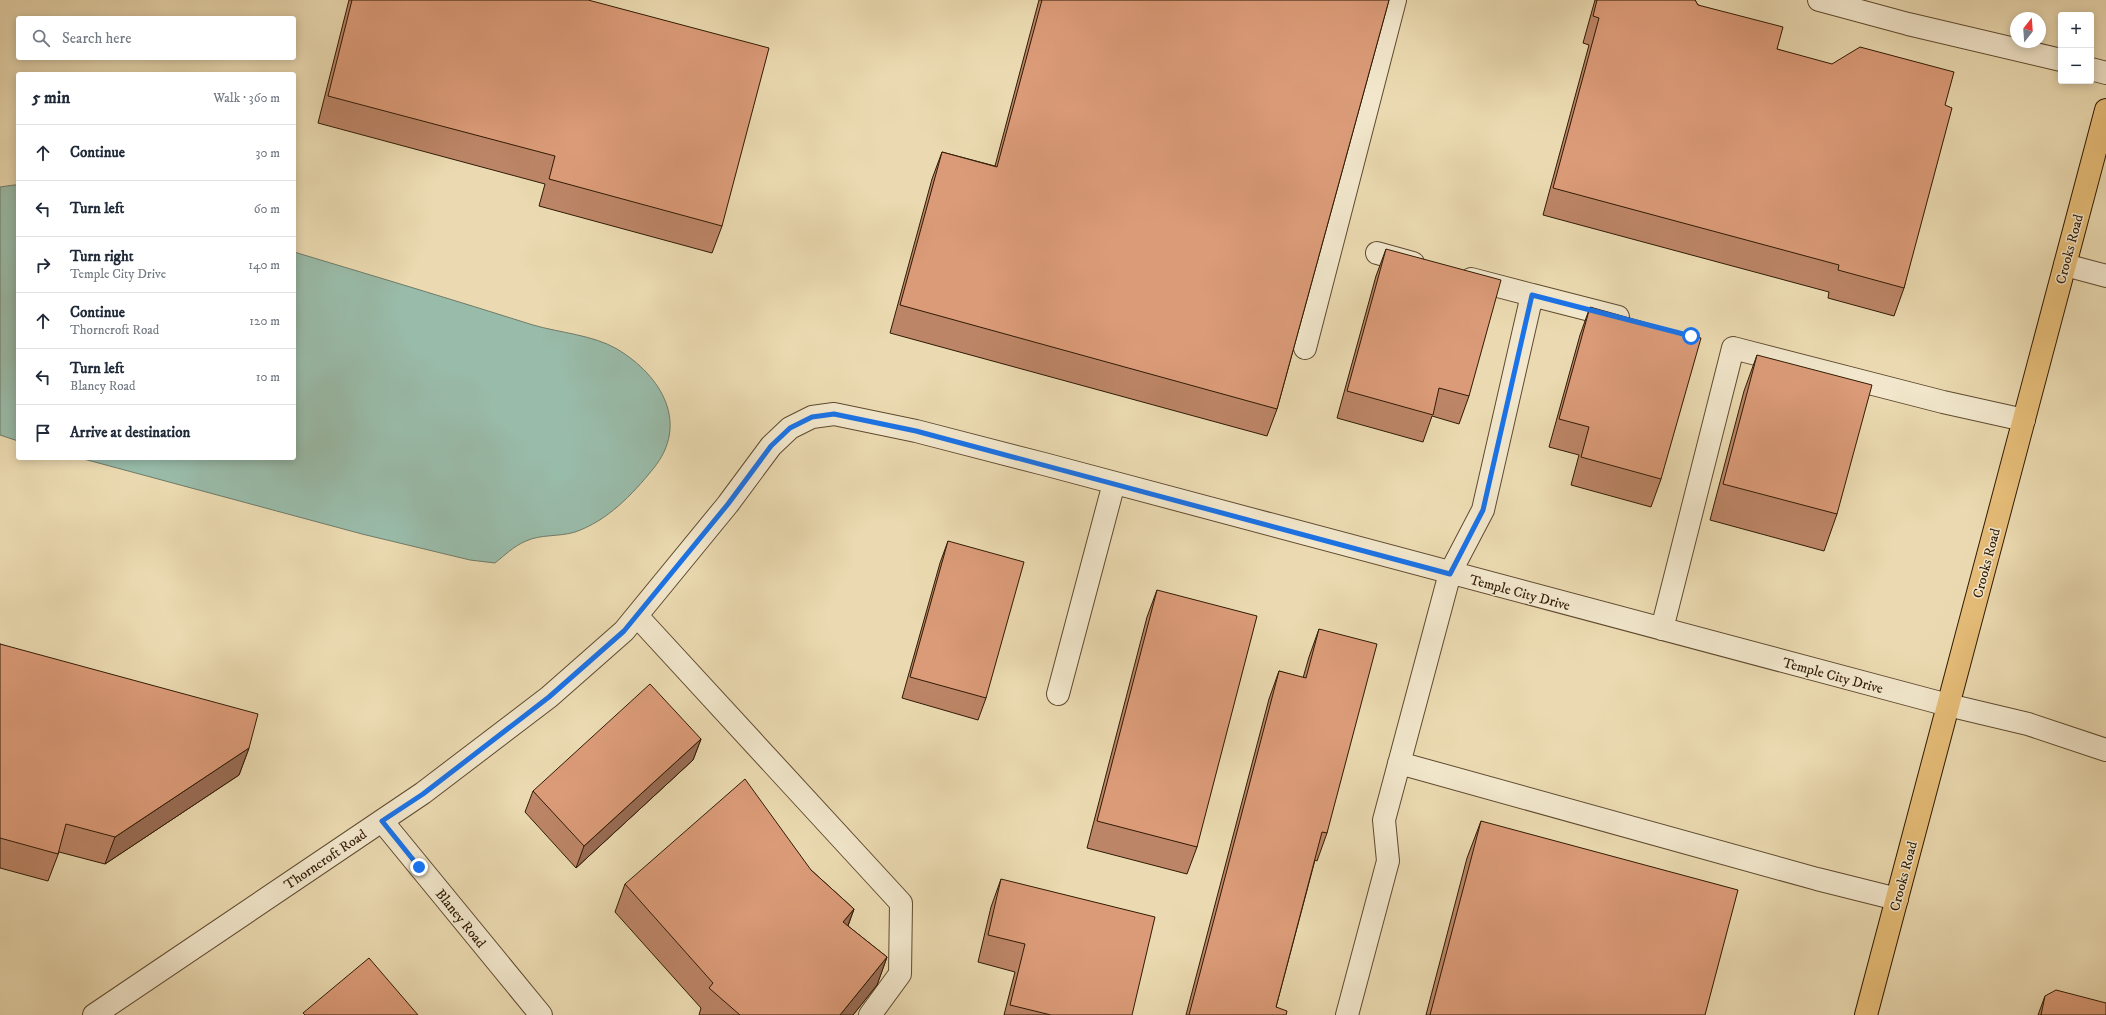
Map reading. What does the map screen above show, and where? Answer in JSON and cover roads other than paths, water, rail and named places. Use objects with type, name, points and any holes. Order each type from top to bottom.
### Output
[{"type":"main road","name":"Crooks Road","points":[[1866,1015],[2106,110]]},
{"type":"street","points":[[1305,348],[1396,0]]},
{"type":"street","points":[[1819,0],[1908,24],[2058,59]]},
{"type":"street","points":[[2094,70],[2106,73]]},
{"type":"street","points":[[1377,254],[1638,322]]},
{"type":"street","points":[[2065,265],[2106,276]]},
{"type":"street","points":[[1347,1015],[1388,861],[1384,820],[1450,574],[1483,510],[1532,295]]},
{"type":"street","points":[[1662,629],[1734,348],[1943,402],[2024,420]]},
{"type":"street","name":"Temple City Drive","points":[[790,428],[812,417],[834,414],[859,418],[1044,464],[1450,574],[1948,705],[2028,724],[2106,750]]},
{"type":"street","name":"Thorncroft Road","points":[[94,1015],[423,794],[549,697],[624,631],[728,504],[771,446],[790,428]]},
{"type":"street","points":[[1058,694],[1114,484]]},
{"type":"street","points":[[637,616],[901,904],[900,974],[870,1015]]},
{"type":"street","points":[[1399,763],[1897,899]]},
{"type":"street","name":"Blaney Road","points":[[382,821],[541,1015]]}]
